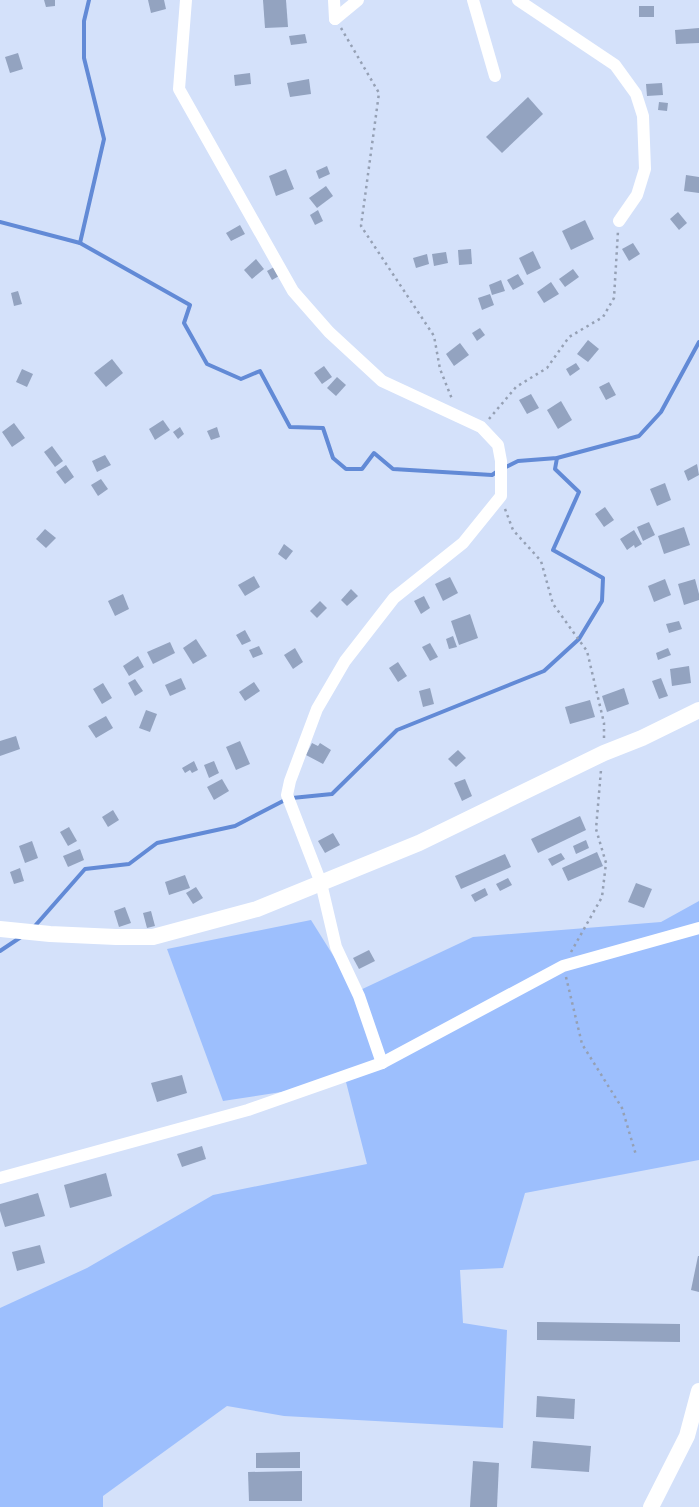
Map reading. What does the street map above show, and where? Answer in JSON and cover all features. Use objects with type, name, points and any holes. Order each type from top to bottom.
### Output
[{"type":"street","points":[[186,0],[179,89],[293,291],[330,332],[382,381],[481,427],[498,445],[501,496],[463,542],[394,598],[345,661],[317,709],[290,781],[287,795],[321,883],[336,947],[359,996],[382,1063]]},
{"type":"street","points":[[334,0],[335,19]]},
{"type":"street","points":[[335,19],[358,0]]},
{"type":"street","points":[[473,0],[495,76]]},
{"type":"street","points":[[518,0],[615,65],[636,94],[643,116],[645,169],[637,195],[618,221]]},
{"type":"street","points":[[0,929],[50,934],[153,936],[257,910],[442,832],[604,753],[642,738],[699,710]]},
{"type":"street","points":[[0,1178],[248,1110],[382,1063],[563,966],[699,928]]},
{"type":"street","points":[[651,1507],[687,1436],[699,1391]]},
{"type":"path","points":[[335,19],[379,93],[361,226],[434,336],[440,369],[457,415]]},
{"type":"path","points":[[481,427],[516,387],[547,368],[569,337],[603,317],[614,298],[618,221]]},
{"type":"path","points":[[501,496],[513,530],[541,561],[553,604],[587,651],[604,723],[604,753]]},
{"type":"shaded area","points":[[699,901],[699,1160],[525,1193],[503,1268],[460,1270],[463,1323],[507,1330],[503,1428],[284,1416],[227,1406],[103,1496],[103,1507],[0,1507],[0,1308],[87,1268],[213,1195],[367,1164],[346,1082],[223,1101],[167,949],[311,920],[356,992],[473,937],[661,922]]},
{"type":"building","points":[[44,0],[55,0],[55,6],[46,7]]},
{"type":"building","points":[[148,0],[164,0],[166,9],[151,13]]},
{"type":"building","points":[[263,0],[286,0],[288,27],[265,28]]},
{"type":"building","points":[[639,6],[654,6],[654,17],[639,17]]},
{"type":"building","points":[[699,28],[699,43],[676,44],[675,30]]},
{"type":"building","points":[[305,34],[307,43],[291,45],[289,36]]},
{"type":"building","points":[[18,53],[23,69],[10,73],[5,57]]},
{"type":"building","points":[[250,73],[251,84],[235,86],[234,75]]},
{"type":"building","points":[[309,79],[311,94],[290,97],[287,83]]},
{"type":"building","points":[[662,83],[663,95],[647,96],[646,84]]},
{"type":"building","points":[[528,97],[543,114],[502,153],[486,137]]},
{"type":"building","points":[[659,102],[668,103],[667,111],[658,110]]},
{"type":"building","points":[[327,166],[330,174],[319,179],[316,171]]},
{"type":"building","points":[[286,169],[294,189],[276,196],[269,176]]},
{"type":"building","points":[[686,175],[699,177],[699,193],[684,191]]},
{"type":"building","points":[[326,186],[333,196],[317,208],[309,198]]},
{"type":"building","points":[[318,210],[323,221],[315,225],[310,215]]},
{"type":"building","points":[[678,212],[687,223],[679,230],[670,219]]},
{"type":"building","points":[[585,220],[594,239],[571,250],[562,231]]},
{"type":"building","points":[[240,225],[245,234],[231,241],[226,233]]},
{"type":"building","points":[[633,243],[640,254],[629,261],[622,249]]},
{"type":"building","points":[[471,249],[472,264],[459,265],[458,250]]},
{"type":"building","points":[[533,251],[541,268],[527,275],[519,258]]},
{"type":"building","points":[[446,252],[448,263],[434,266],[432,254]]},
{"type":"building","points":[[427,254],[429,264],[416,268],[413,258]]},
{"type":"building","points":[[256,259],[264,269],[252,279],[244,270]]},
{"type":"building","points":[[274,267],[279,276],[272,280],[267,271]]},
{"type":"building","points":[[573,269],[579,277],[565,287],[559,279]]},
{"type":"building","points":[[518,274],[524,284],[513,290],[507,280]]},
{"type":"building","points":[[501,280],[505,291],[492,295],[489,285]]},
{"type":"building","points":[[551,282],[559,294],[544,303],[537,292]]},
{"type":"building","points":[[18,291],[22,304],[14,306],[11,293]]},
{"type":"building","points":[[490,294],[494,305],[482,310],[478,298]]},
{"type":"building","points":[[480,328],[485,335],[477,341],[472,333]]},
{"type":"building","points":[[588,340],[599,349],[588,362],[577,354]]},
{"type":"building","points":[[460,343],[469,355],[454,366],[446,354]]},
{"type":"building","points":[[112,359],[123,373],[106,387],[94,373]]},
{"type":"building","points":[[576,363],[580,369],[570,376],[566,369]]},
{"type":"building","points":[[324,366],[332,377],[322,384],[314,373]]},
{"type":"building","points":[[22,369],[33,374],[27,387],[16,382]]},
{"type":"building","points":[[337,377],[346,385],[336,396],[327,388]]},
{"type":"building","points":[[609,382],[616,395],[606,400],[599,387]]},
{"type":"building","points":[[531,394],[539,408],[527,414],[519,400]]},
{"type":"building","points":[[561,401],[572,420],[558,429],[547,410]]},
{"type":"building","points":[[163,420],[170,430],[155,440],[149,429]]},
{"type":"building","points":[[14,423],[25,438],[12,447],[2,432]]},
{"type":"building","points":[[180,427],[184,434],[178,439],[173,432]]},
{"type":"building","points":[[217,427],[220,437],[211,440],[207,431]]},
{"type":"building","points":[[52,446],[63,461],[55,467],[44,452]]},
{"type":"building","points":[[105,455],[111,465],[97,472],[92,461]]},
{"type":"building","points":[[697,464],[699,475],[688,481],[684,471]]},
{"type":"building","points":[[66,465],[74,477],[65,484],[56,472]]},
{"type":"building","points":[[101,479],[108,489],[98,496],[91,485]]},
{"type":"building","points":[[665,483],[671,500],[657,506],[650,489]]},
{"type":"building","points":[[605,507],[614,520],[604,527],[595,514]]},
{"type":"building","points":[[649,522],[655,535],[643,541],[637,527]]},
{"type":"building","points":[[684,527],[690,545],[664,554],[658,536]]},
{"type":"building","points":[[45,529],[56,538],[46,548],[36,539]]},
{"type":"building","points":[[634,530],[642,544],[635,548],[634,545],[627,550],[620,539]]},
{"type":"building","points":[[284,544],[293,551],[286,560],[278,554]]},
{"type":"building","points":[[254,576],[260,587],[245,596],[238,585]]},
{"type":"building","points":[[450,577],[458,593],[443,601],[435,584]]},
{"type":"building","points":[[665,579],[671,595],[654,602],[648,586]]},
{"type":"building","points":[[695,579],[699,600],[684,605],[678,584]]},
{"type":"building","points":[[351,589],[358,596],[347,606],[341,600]]},
{"type":"building","points":[[123,594],[129,609],[115,616],[108,601]]},
{"type":"building","points":[[424,596],[430,608],[421,614],[414,601]]},
{"type":"building","points":[[320,601],[327,608],[317,618],[310,611]]},
{"type":"building","points":[[470,614],[478,638],[459,645],[451,621]]},
{"type":"building","points":[[679,621],[682,629],[669,633],[666,624]]},
{"type":"building","points":[[245,630],[251,641],[242,645],[236,635]]},
{"type":"building","points":[[453,636],[457,647],[449,649],[446,639]]},
{"type":"building","points":[[196,639],[207,656],[193,664],[183,648]]},
{"type":"building","points":[[170,642],[175,653],[153,664],[147,652]]},
{"type":"building","points":[[430,643],[438,657],[430,661],[422,647]]},
{"type":"building","points":[[259,646],[263,654],[253,658],[249,650]]},
{"type":"building","points":[[295,648],[303,662],[293,669],[284,655]]},
{"type":"building","points":[[668,648],[671,655],[658,660],[656,653]]},
{"type":"building","points":[[138,656],[144,667],[129,676],[123,666]]},
{"type":"building","points":[[398,662],[407,676],[398,682],[389,668]]},
{"type":"building","points":[[689,666],[691,683],[672,686],[670,669]]},
{"type":"building","points":[[181,678],[186,689],[170,696],[165,685]]},
{"type":"building","points":[[661,678],[668,696],[659,699],[652,681]]},
{"type":"building","points":[[135,679],[143,691],[135,696],[128,683]]},
{"type":"building","points":[[254,682],[260,691],[245,701],[239,692]]},
{"type":"building","points":[[103,683],[112,698],[102,704],[93,689]]},
{"type":"building","points":[[430,688],[434,704],[423,707],[419,691]]},
{"type":"building","points":[[624,688],[629,704],[607,712],[602,696]]},
{"type":"building","points":[[590,700],[595,717],[570,724],[565,707]]},
{"type":"building","points":[[146,710],[157,714],[150,732],[139,728]]},
{"type":"building","points":[[106,716],[113,728],[96,738],[88,726]]},
{"type":"building","points":[[16,736],[20,749],[0,756],[0,741]]},
{"type":"building","points":[[240,741],[250,764],[236,770],[226,747]]},
{"type":"building","points":[[312,743],[318,746],[320,743],[331,750],[323,764],[306,755]]},
{"type":"building","points":[[458,750],[466,758],[456,767],[448,759]]},
{"type":"building","points":[[194,761],[198,770],[192,773],[190,770],[185,773],[182,768]]},
{"type":"building","points":[[214,761],[219,773],[209,778],[204,765]]},
{"type":"building","points":[[222,779],[229,791],[214,800],[207,787]]},
{"type":"building","points":[[465,779],[472,796],[462,801],[454,783]]},
{"type":"building","points":[[113,810],[119,820],[108,827],[102,817]]},
{"type":"building","points":[[580,816],[586,830],[538,853],[531,839]]},
{"type":"building","points":[[69,827],[77,841],[68,846],[60,832]]},
{"type":"building","points":[[333,833],[340,845],[325,853],[318,841]]},
{"type":"building","points":[[586,840],[589,848],[576,854],[573,846]]},
{"type":"building","points":[[32,841],[38,858],[25,863],[19,846]]},
{"type":"building","points":[[80,849],[84,860],[68,867],[63,856]]},
{"type":"building","points":[[597,852],[603,866],[568,881],[562,868]]},
{"type":"building","points":[[561,853],[565,859],[552,866],[548,859]]},
{"type":"building","points":[[505,854],[511,867],[461,889],[455,876]]},
{"type":"building","points":[[20,868],[24,881],[14,884],[10,872]]},
{"type":"building","points":[[185,875],[190,888],[169,895],[165,882]]},
{"type":"building","points":[[508,878],[512,885],[500,891],[496,884]]},
{"type":"building","points":[[636,883],[652,889],[644,908],[628,902]]},
{"type":"building","points":[[196,887],[203,898],[193,904],[186,893]]},
{"type":"building","points":[[485,888],[488,895],[475,902],[471,895]]},
{"type":"building","points":[[125,907],[131,923],[119,927],[114,911]]},
{"type":"building","points":[[151,911],[155,926],[147,928],[143,913]]},
{"type":"building","points":[[369,950],[375,961],[359,969],[353,958]]},
{"type":"building","points":[[182,1075],[187,1093],[157,1102],[151,1083]]},
{"type":"building","points":[[202,1146],[206,1159],[182,1167],[177,1154]]},
{"type":"building","points":[[106,1173],[112,1196],[70,1208],[64,1185]]},
{"type":"building","points":[[38,1193],[45,1216],[5,1227],[0,1204]]},
{"type":"building","points":[[40,1245],[45,1263],[17,1271],[12,1252]]},
{"type":"building","points":[[699,1256],[699,1292],[691,1290]]},
{"type":"building","points":[[537,1322],[680,1324],[680,1342],[537,1340]]},
{"type":"building","points":[[537,1396],[575,1399],[574,1419],[536,1417]]},
{"type":"building","points":[[533,1441],[591,1446],[589,1472],[531,1468]]},
{"type":"building","points":[[300,1452],[300,1468],[256,1468],[256,1453]]},
{"type":"building","points":[[473,1461],[499,1463],[497,1507],[470,1507]]},
{"type":"building","points":[[302,1471],[302,1501],[249,1501],[248,1472]]},
{"type":"waterway","points":[[80,243],[104,139],[84,58],[84,21],[89,0]]},
{"type":"waterway","points":[[0,222],[80,243],[190,305],[184,323],[207,364],[241,379],[260,371],[290,427],[323,428],[333,458],[346,469],[362,469],[374,453],[393,469],[492,475],[498,471]]},
{"type":"waterway","points":[[504,468],[518,461],[557,458],[639,436],[661,412],[699,342]]},
{"type":"waterway","points":[[292,798],[332,794],[397,730],[544,671],[579,639],[602,601],[603,578],[553,550],[579,492],[555,469],[557,458]]},
{"type":"waterway","points":[[34,927],[85,869],[129,864],[157,843],[235,826],[285,800]]},
{"type":"waterway","points":[[0,951],[21,937]]}]
